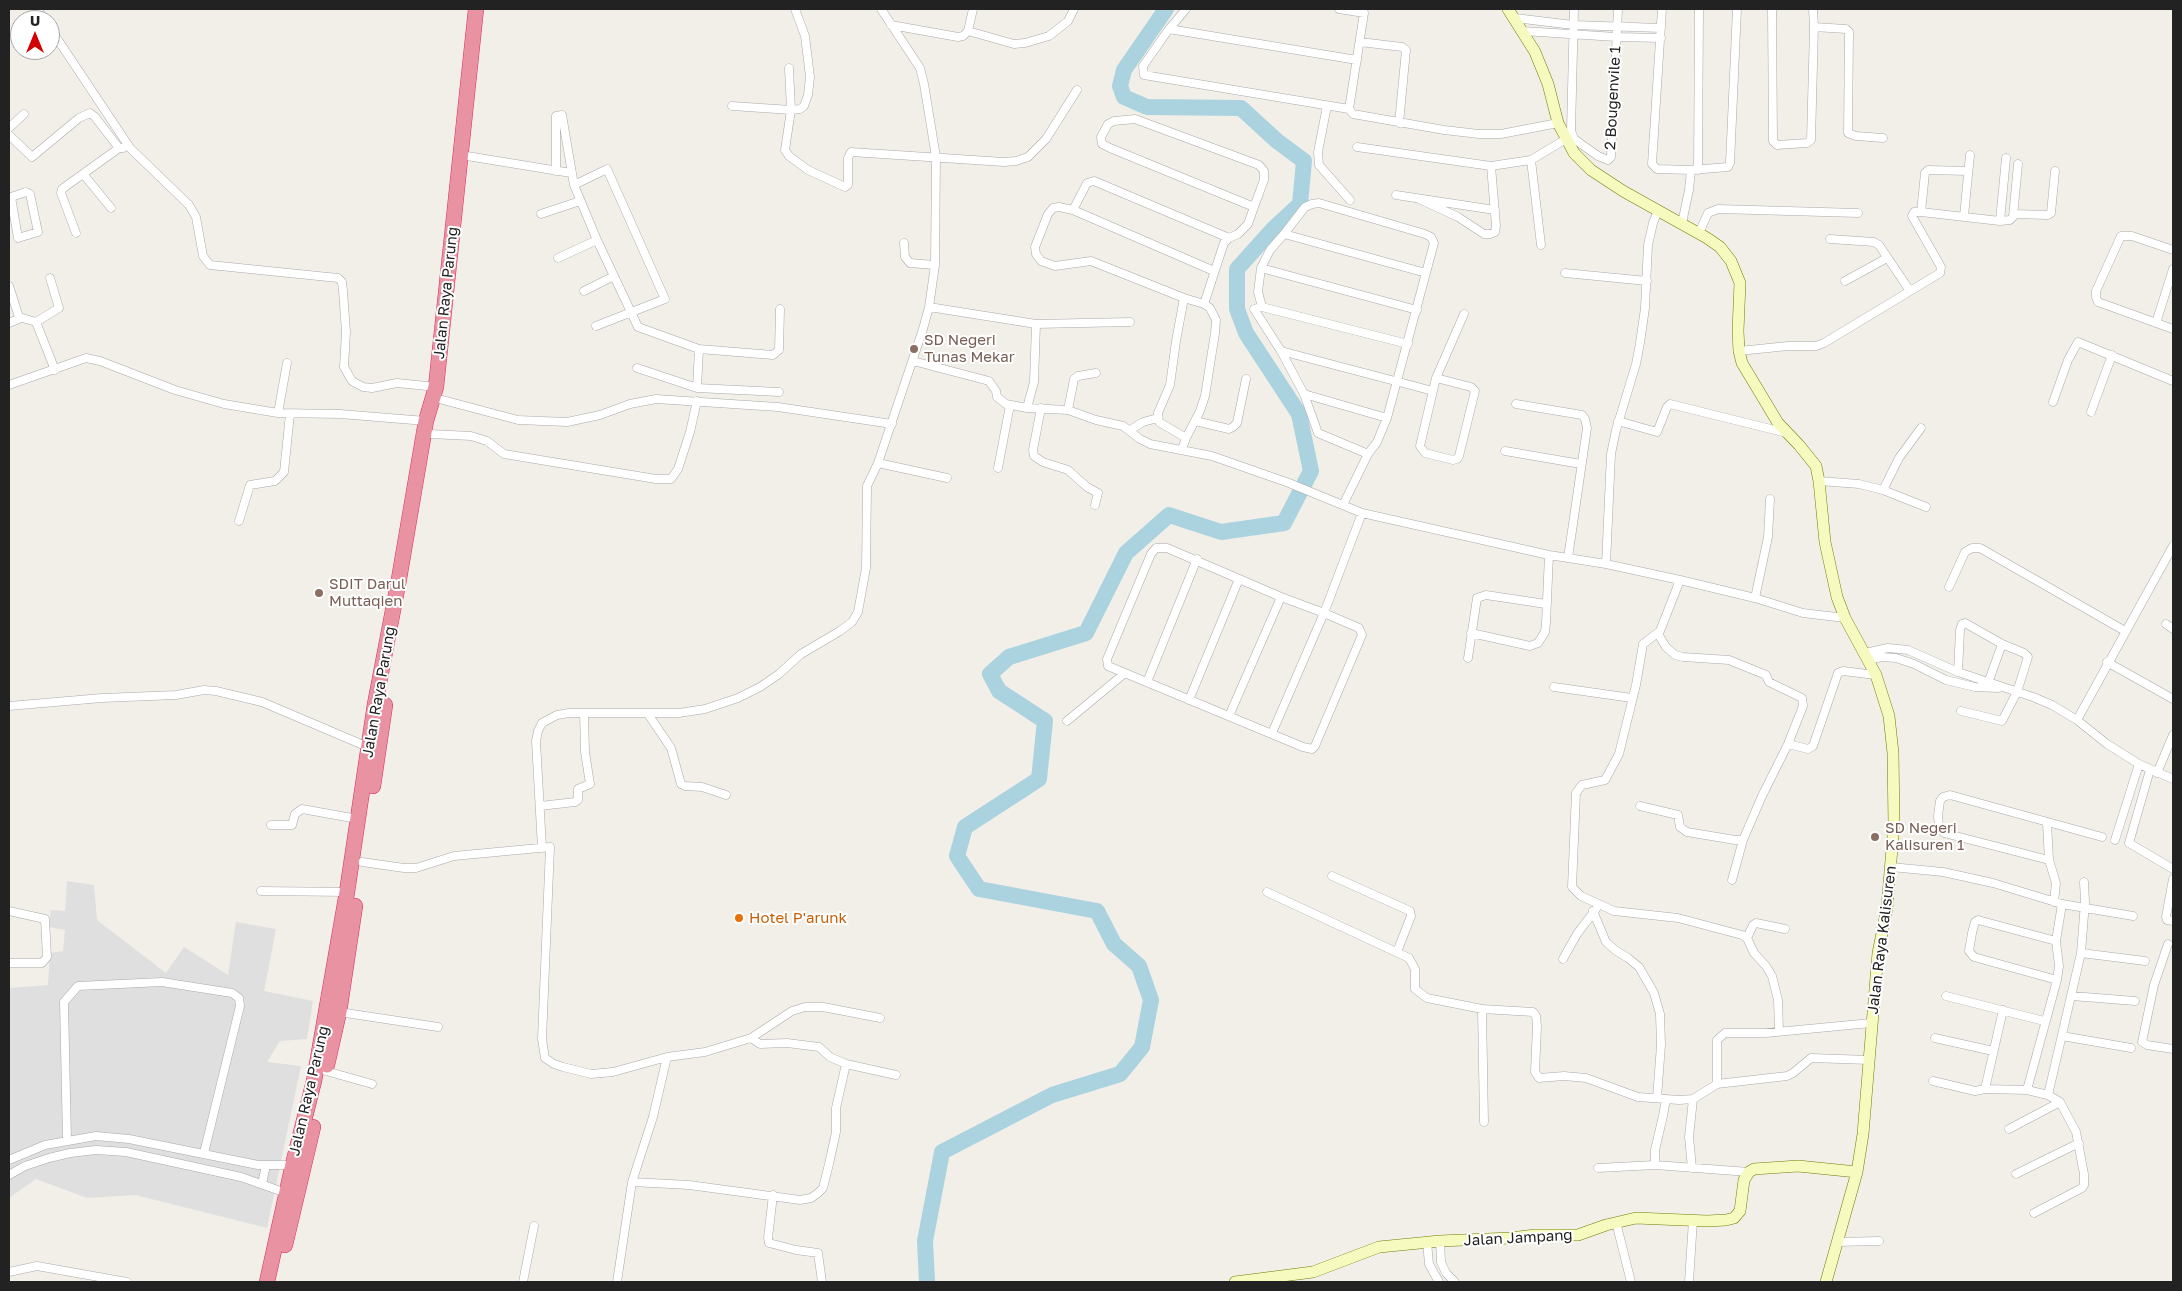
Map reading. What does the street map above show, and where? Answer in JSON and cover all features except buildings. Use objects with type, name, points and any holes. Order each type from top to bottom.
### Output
[{"type":"highway","name":"Jalan Raya Parung","points":[[439,391],[476,9]]},
{"type":"highway","name":"Jalan Raya Parung","points":[[278,1282],[428,427],[439,391],[467,156],[482,9]]},
{"type":"highway","name":"Jalan Raya Parung","points":[[298,1165],[326,1071],[339,1012],[362,862],[373,738]]},
{"type":"highway","name":"Jalan Raya Parung","points":[[267,1282],[292,1195]]},
{"type":"main road","name":"Jalan Raya Kalisuren","points":[[1512,14],[1523,31],[1548,84],[1558,123],[1574,153],[1590,170],[1699,233],[1720,248],[1731,261],[1740,283],[1739,351],[1742,363],[1770,411],[1816,466],[1825,542],[1837,598],[1845,618],[1876,675],[1892,730],[1894,782],[1891,867],[1887,908],[1878,953],[1863,1134],[1857,1172],[1826,1282]]},
{"type":"main road","points":[[1749,1172],[1768,1166],[1798,1166],[1857,1172]]},
{"type":"main road","name":"Jalan Jampang","points":[[1235,1282],[1298,1275],[1331,1266],[1379,1247],[1535,1235],[1578,1235],[1616,1222],[1649,1218],[1717,1221],[1737,1215],[1742,1207],[1744,1180],[1749,1172]]},
{"type":"street","points":[[732,106],[791,110],[800,109],[804,106],[810,78],[804,36],[795,9]]},
{"type":"street","points":[[542,848],[536,741],[542,722],[549,718],[569,713],[648,714],[705,709],[738,698],[766,682],[801,654],[852,622],[858,612],[866,568],[867,486],[878,463],[913,361],[929,307],[935,266],[936,157],[920,68],[881,9]]},
{"type":"street","points":[[891,25],[958,37],[963,36],[968,31],[973,9]]},
{"type":"street","points":[[968,31],[1014,44],[1025,44],[1049,36],[1068,21],[1074,9]]},
{"type":"street","points":[[1186,9],[1168,29],[1143,66],[1144,75],[1349,109],[1353,114],[1444,130],[1501,134],[1558,123]]},
{"type":"street","points":[[1339,9],[1364,11],[1349,109]]},
{"type":"street","points":[[1572,35],[1574,9]]},
{"type":"street","name":"2 Bougenvile 1","points":[[1572,35],[1571,131],[1574,139],[1598,156],[1610,159],[1618,9]]},
{"type":"street","points":[[1662,9],[1652,164],[1657,169],[1694,170],[1728,167],[1730,163],[1737,9]]},
{"type":"street","points":[[1682,223],[1694,170],[1699,9]]},
{"type":"street","points":[[1772,9],[1773,142],[1777,145],[1807,144],[1811,140],[1813,9]]},
{"type":"street","points":[[1512,14],[1573,25],[1661,28]]},
{"type":"street","points":[[1814,27],[1848,30],[1847,131],[1856,136],[1883,138]]},
{"type":"street","points":[[1168,29],[1357,60]]},
{"type":"street","points":[[1523,31],[1572,35],[1661,38]]},
{"type":"street","points":[[1360,42],[1402,47],[1406,50],[1399,123]]},
{"type":"street","points":[[60,43],[130,148],[189,205],[196,217],[203,256],[210,266],[331,276],[342,282],[346,332],[344,366],[352,381],[363,387],[372,388],[397,382],[439,391],[503,418],[518,420],[567,422],[600,415],[645,400],[656,399],[778,407],[892,424]]},
{"type":"street","points":[[789,68],[791,110],[786,136],[786,153],[808,170],[845,187],[848,185],[848,158],[851,152],[1004,162],[1028,157],[1046,139],[1077,90]]},
{"type":"street","points":[[1328,106],[1318,152],[1319,165],[1350,200]]},
{"type":"street","points":[[9,134],[32,157],[79,118],[90,113],[119,148]]},
{"type":"street","points":[[9,128],[24,114]]},
{"type":"street","points":[[556,171],[556,116],[562,115],[574,185],[597,240],[638,327],[698,349],[773,355],[777,353],[780,309]]},
{"type":"street","points":[[1204,304],[1224,243],[1244,228],[1254,207],[1265,176],[1264,171],[1259,165],[1134,119],[1114,121],[1108,124],[1101,137],[1102,144],[1110,148],[1254,207]]},
{"type":"street","points":[[1358,146],[1491,166],[1531,160],[1566,139]]},
{"type":"street","points":[[76,233],[61,194],[62,189],[119,148],[130,148]]},
{"type":"street","points":[[1964,216],[1970,155]]},
{"type":"street","points":[[467,156],[571,173]]},
{"type":"street","points":[[2000,221],[2006,158]]},
{"type":"street","points":[[1531,160],[1541,245]]},
{"type":"street","points":[[1739,351],[1788,346],[1816,346],[1824,343],[1940,273],[1941,270],[1912,219],[1914,212],[2000,221],[2010,220],[2014,214],[2018,164]]},
{"type":"street","points":[[1419,199],[1458,216],[1484,234],[1495,232],[1491,166]]},
{"type":"street","points":[[574,185],[607,169],[665,299],[596,326]]},
{"type":"street","points":[[1921,212],[1925,173],[1928,170],[1968,171]]},
{"type":"street","points":[[2014,214],[2048,216],[2051,213],[2055,171]]},
{"type":"street","points":[[84,175],[111,208]]},
{"type":"street","points":[[1073,210],[1087,182],[1094,181],[1229,238]]},
{"type":"street","points":[[9,240],[18,238],[38,232],[28,192],[11,197],[18,238]]},
{"type":"street","points":[[1396,195],[1495,210]]},
{"type":"street","points":[[541,214],[580,201]]},
{"type":"street","points":[[1262,307],[1258,292],[1261,268],[1270,250],[1305,207],[1312,204],[1319,203],[1431,237],[1434,243],[1387,418],[1377,442],[1368,454],[1343,505]]},
{"type":"street","points":[[1182,450],[1205,396],[1216,320],[1210,308],[1204,304],[1184,298],[1091,261],[1084,260],[1068,265],[1055,266],[1041,261],[1036,254],[1035,246],[1048,214],[1053,208],[1059,207],[1073,210],[1214,271]]},
{"type":"street","points":[[1699,233],[1708,213],[1718,209],[1858,213]]},
{"type":"street","points":[[1606,564],[1611,454],[1618,421],[1636,364],[1644,318],[1648,245],[1658,211]]},
{"type":"street","points":[[1284,234],[1426,273]]},
{"type":"street","points":[[2173,250],[2128,235],[2121,236],[2096,291],[2098,302],[2173,329]]},
{"type":"street","points":[[1830,239],[1874,242],[1910,291]]},
{"type":"street","points":[[558,258],[597,240]]},
{"type":"street","points":[[904,243],[905,257],[910,264],[935,266]]},
{"type":"street","points":[[1845,281],[1887,258]]},
{"type":"street","points":[[1261,268],[1417,310]]},
{"type":"street","points":[[2156,323],[2173,269]]},
{"type":"street","points":[[1565,273],[1647,281]]},
{"type":"street","points":[[584,291],[614,276]]},
{"type":"street","points":[[36,322],[59,308],[50,278]]},
{"type":"street","points":[[9,286],[21,318]]},
{"type":"street","points":[[1184,298],[1170,385],[1158,413],[1158,418],[1163,425],[1186,438]]},
{"type":"street","points":[[929,307],[1036,324],[1130,322]]},
{"type":"street","points":[[1368,454],[1318,433],[1304,394],[1281,351],[1254,311],[1256,307],[1262,307],[1408,344]]},
{"type":"street","points":[[1436,378],[1471,387],[1475,391],[1457,459],[1453,460],[1422,450],[1420,446],[1436,378],[1464,314]]},
{"type":"street","points":[[9,323],[21,318],[31,319],[36,322],[55,370]]},
{"type":"street","points":[[1027,408],[1034,382],[1036,324]]},
{"type":"street","points":[[2053,402],[2076,342],[2173,380]]},
{"type":"street","points":[[697,388],[698,349]]},
{"type":"street","points":[[1281,351],[1434,391]]},
{"type":"street","points":[[2091,412],[2112,355]]},
{"type":"street","points":[[9,385],[55,370],[74,360],[86,358],[100,361],[175,390],[224,404],[278,413],[340,414],[428,427],[487,441],[504,454],[656,479],[671,479],[678,469],[690,432],[697,401]]},
{"type":"street","points":[[913,361],[986,379],[992,384],[1000,401],[1010,405],[1027,408],[1068,410],[1130,430],[1140,439],[1150,444],[1212,456],[1290,483],[1314,495],[1362,513],[1549,555],[1606,564],[1680,580],[1755,598],[1803,613],[1845,618]]},
{"type":"street","points":[[278,413],[287,363]]},
{"type":"street","points":[[637,368],[697,388],[779,392]]},
{"type":"street","points":[[1068,410],[1074,379],[1078,376],[1096,373]]},
{"type":"street","points":[[1195,421],[1229,429],[1233,427],[1237,423],[1246,379]]},
{"type":"street","points":[[1304,394],[1387,418]]},
{"type":"street","points":[[1516,404],[1582,415],[1585,418],[1587,428],[1568,558]]},
{"type":"street","points":[[1618,421],[1657,432],[1670,404],[1789,434]]},
{"type":"street","points":[[998,468],[1010,405]]},
{"type":"street","points":[[1041,408],[1033,450],[1034,456],[1037,459],[1068,470],[1087,487],[1098,493],[1095,505]]},
{"type":"street","points":[[239,521],[250,485],[275,482],[284,472],[290,414]]},
{"type":"street","points":[[1130,430],[1158,418]]},
{"type":"street","points":[[1883,490],[1899,458],[1921,428]]},
{"type":"street","points":[[1504,452],[1581,464]]},
{"type":"street","points":[[878,463],[947,478]]},
{"type":"street","points":[[1819,481],[1859,484],[1883,490],[1926,507]]},
{"type":"street","points":[[1755,598],[1766,552],[1770,498]]},
{"type":"street","points":[[1272,733],[1324,613],[1362,513]]},
{"type":"street","points":[[2077,720],[2173,546]]},
{"type":"street","points":[[1159,547],[1197,559],[1238,579],[1324,613],[1359,628],[1362,635],[1315,746],[1312,749],[1303,747],[1108,666],[1107,659],[1154,549],[1159,547]]},
{"type":"street","points":[[1949,586],[1965,552],[1972,548],[1980,548],[2125,631]]},
{"type":"street","points":[[1471,633],[1534,646],[1538,643],[1545,632],[1549,555]]},
{"type":"street","points":[[1147,682],[1197,559]]},
{"type":"street","points":[[1189,700],[1238,579]]},
{"type":"street","points":[[1680,580],[1658,634],[1642,644],[1620,754],[1605,780],[1582,785],[1576,793],[1572,886],[1596,908],[1678,918],[1736,932],[1747,938],[1754,953],[1769,970],[1775,986],[1778,1000],[1779,1031]]},
{"type":"street","points":[[1468,658],[1475,600],[1480,596],[1546,604]]},
{"type":"street","points":[[1229,716],[1281,597]]},
{"type":"street","points":[[1958,672],[1958,643],[1963,623],[1969,624],[2002,644],[2024,653],[2028,657],[2017,692],[2002,722],[1961,711]]},
{"type":"street","points":[[2166,624],[2173,628]]},
{"type":"street","points":[[1658,634],[1666,647],[1675,655],[1729,660],[1766,675],[1769,682],[1802,698],[1803,706],[1788,744],[1762,796],[1744,840],[1732,880]]},
{"type":"street","points":[[1987,686],[2002,644]]},
{"type":"street","points":[[1867,657],[1896,648],[1908,650],[1987,686]]},
{"type":"street","points":[[1867,657],[1896,658],[1914,664],[1946,680],[2004,688],[2052,705],[2077,720],[2107,744],[2139,764],[2153,772],[2173,779]]},
{"type":"street","points":[[2108,662],[2173,699]]},
{"type":"street","points":[[1788,744],[1808,749],[1813,746],[1838,673],[1843,671],[1876,675]]},
{"type":"street","points":[[1067,721],[1125,673]]},
{"type":"street","points":[[1554,688],[1632,698]]},
{"type":"street","points":[[9,706],[92,698],[176,695],[204,690],[216,691],[262,702],[373,738]]},
{"type":"street","points":[[540,806],[575,802],[579,796],[578,789],[590,784],[585,752],[584,713]]},
{"type":"street","points":[[648,714],[671,748],[681,784],[702,787],[726,795]]},
{"type":"street","points":[[2173,734],[2153,772],[2129,843],[2173,869]]},
{"type":"street","points":[[2115,840],[2139,764]]},
{"type":"street","points":[[2049,860],[1944,833],[1939,826],[1940,801],[1943,797],[1950,795],[2102,837]]},
{"type":"street","points":[[1640,806],[1678,815],[1680,827],[1687,832],[1744,840]]},
{"type":"street","points":[[271,825],[292,824],[295,814],[302,809],[358,819]]},
{"type":"street","points":[[2047,823],[2049,860],[2056,883],[2054,902]]},
{"type":"street","points":[[362,862],[416,868],[454,856],[550,847],[542,1038],[545,1058],[554,1064],[591,1074],[613,1072],[667,1056],[704,1052],[751,1038],[792,1011],[805,1007],[823,1006],[880,1018]]},
{"type":"street","points":[[1891,867],[1943,872],[1993,883],[2062,904],[2133,916]]},
{"type":"street","points":[[1332,876],[1410,911],[1412,916],[1397,952]]},
{"type":"street","points":[[2173,879],[2166,917],[2167,920],[2173,920]]},
{"type":"street","points":[[2048,1095],[2081,954],[2085,907],[2084,882]]},
{"type":"street","points":[[261,891],[347,892]]},
{"type":"street","points":[[1267,892],[1409,958],[1416,969],[1414,985],[1420,994],[1439,1001],[1482,1008],[1534,1013],[1538,1026],[1535,1072],[1537,1078],[1586,1078],[1638,1097],[1693,1099],[1717,1084],[1787,1076],[1794,1073],[1811,1058],[1869,1060]]},
{"type":"street","points":[[2026,1090],[2059,966],[2056,941],[2062,904]]},
{"type":"street","points":[[1563,959],[1596,908]]},
{"type":"street","points":[[1596,908],[1606,942],[1639,967],[1654,993],[1660,1014],[1661,1044],[1657,1098]]},
{"type":"street","points":[[9,911],[45,919],[47,957],[42,963],[9,963]]},
{"type":"street","points":[[2056,941],[1978,920],[1975,922],[1969,951],[1974,957],[2056,980]]},
{"type":"street","points":[[1747,938],[1753,924],[1756,923],[1785,929]]},
{"type":"street","points":[[2168,944],[2154,985],[2142,1042],[2144,1044],[2173,1049]]},
{"type":"street","points":[[2081,954],[2145,961]]},
{"type":"street","points":[[67,1140],[64,1002],[78,986],[162,982],[232,993],[239,998],[240,1006],[204,1153]]},
{"type":"street","points":[[1946,996],[2044,1022]]},
{"type":"street","points":[[2072,996],[2135,1001]]},
{"type":"street","points":[[1482,1008],[1484,1122]]},
{"type":"street","points":[[1985,1089],[2003,1010]]},
{"type":"street","points":[[339,1012],[438,1027]]},
{"type":"street","points":[[1717,1084],[1717,1040],[1725,1033],[1751,1034],[1871,1023]]},
{"type":"street","points":[[2062,1036],[2131,1048]]},
{"type":"street","points":[[751,1038],[760,1044],[787,1043],[819,1047],[830,1057],[846,1064],[896,1075]]},
{"type":"street","points":[[1935,1038],[1993,1051]]},
{"type":"street","points":[[616,1282],[632,1182],[653,1117],[667,1056]]},
{"type":"street","points":[[632,1182],[689,1185],[800,1200],[811,1198],[823,1188],[836,1132],[836,1108],[846,1064]]},
{"type":"street","points":[[326,1071],[372,1084]]},
{"type":"street","points":[[1933,1081],[1975,1091],[1985,1089],[2026,1090],[2048,1095],[2060,1102],[2076,1132],[2084,1174],[2083,1187],[2034,1213]]},
{"type":"street","points":[[1655,1165],[1655,1150],[1666,1099]]},
{"type":"street","points":[[1692,1168],[1689,1137],[1693,1099]]},
{"type":"street","points":[[2009,1129],[2060,1102]]},
{"type":"street","points":[[9,1160],[45,1145],[96,1136],[204,1153],[244,1162],[266,1165],[298,1165]]},
{"type":"street","points":[[96,1136],[96,1150]]},
{"type":"street","points":[[2016,1174],[2078,1143]]},
{"type":"street","points":[[9,1175],[49,1158],[96,1150],[126,1152],[241,1177],[292,1195]]},
{"type":"street","points":[[241,1177],[244,1162]]},
{"type":"street","points":[[262,1184],[266,1165]]},
{"type":"street","points":[[1598,1168],[1655,1165],[1749,1172]]},
{"type":"street","points":[[773,1195],[768,1242],[776,1246],[818,1253],[822,1282]]},
{"type":"street","points":[[1689,1282],[1693,1220]]},
{"type":"street","points":[[1616,1222],[1631,1282]]},
{"type":"street","points":[[523,1282],[534,1226]]},
{"type":"street","points":[[1440,1241],[1441,1262],[1446,1273],[1455,1282]]},
{"type":"street","points":[[1837,1242],[1879,1241]]},
{"type":"street","points":[[1427,1242],[1429,1264],[1439,1282]]},
{"type":"street","points":[[9,1272],[37,1266],[127,1282]]},
{"type":"shaded area","points":[[67,881],[94,885],[97,920],[166,973],[184,947],[228,975],[236,922],[276,929],[264,991],[313,1001],[307,1039],[280,1041],[267,1062],[301,1066],[267,1228],[135,1195],[87,1198],[36,1179],[9,1198],[9,988],[48,985],[50,953],[63,951],[65,930],[49,927],[51,910],[65,911]]},
{"type":"waterway","points":[[927,1282],[925,1241],[942,1152],[1052,1095],[1120,1074],[1142,1047],[1151,1000],[1139,966],[1114,944],[1097,911],[979,889],[957,856],[965,827],[1039,779],[1045,721],[999,691],[990,674],[1009,657],[1086,633],[1126,553],[1169,515],[1221,532],[1284,523],[1311,471],[1299,414],[1246,333],[1237,309],[1237,269],[1273,229],[1300,204],[1304,161],[1277,141],[1241,108],[1147,107],[1124,97],[1120,86],[1124,70],[1166,9]]},
{"type":"place","name":"SD Negeri Tunas Mekar","points":[[914,349]]},
{"type":"place","name":"SDIT Darul Muttaqien","points":[[319,593]]},
{"type":"place","name":"SD Negeri Kalisuren 1","points":[[1875,837]]},
{"type":"place","name":"Hotel P'arunk","points":[[739,918]]}]
